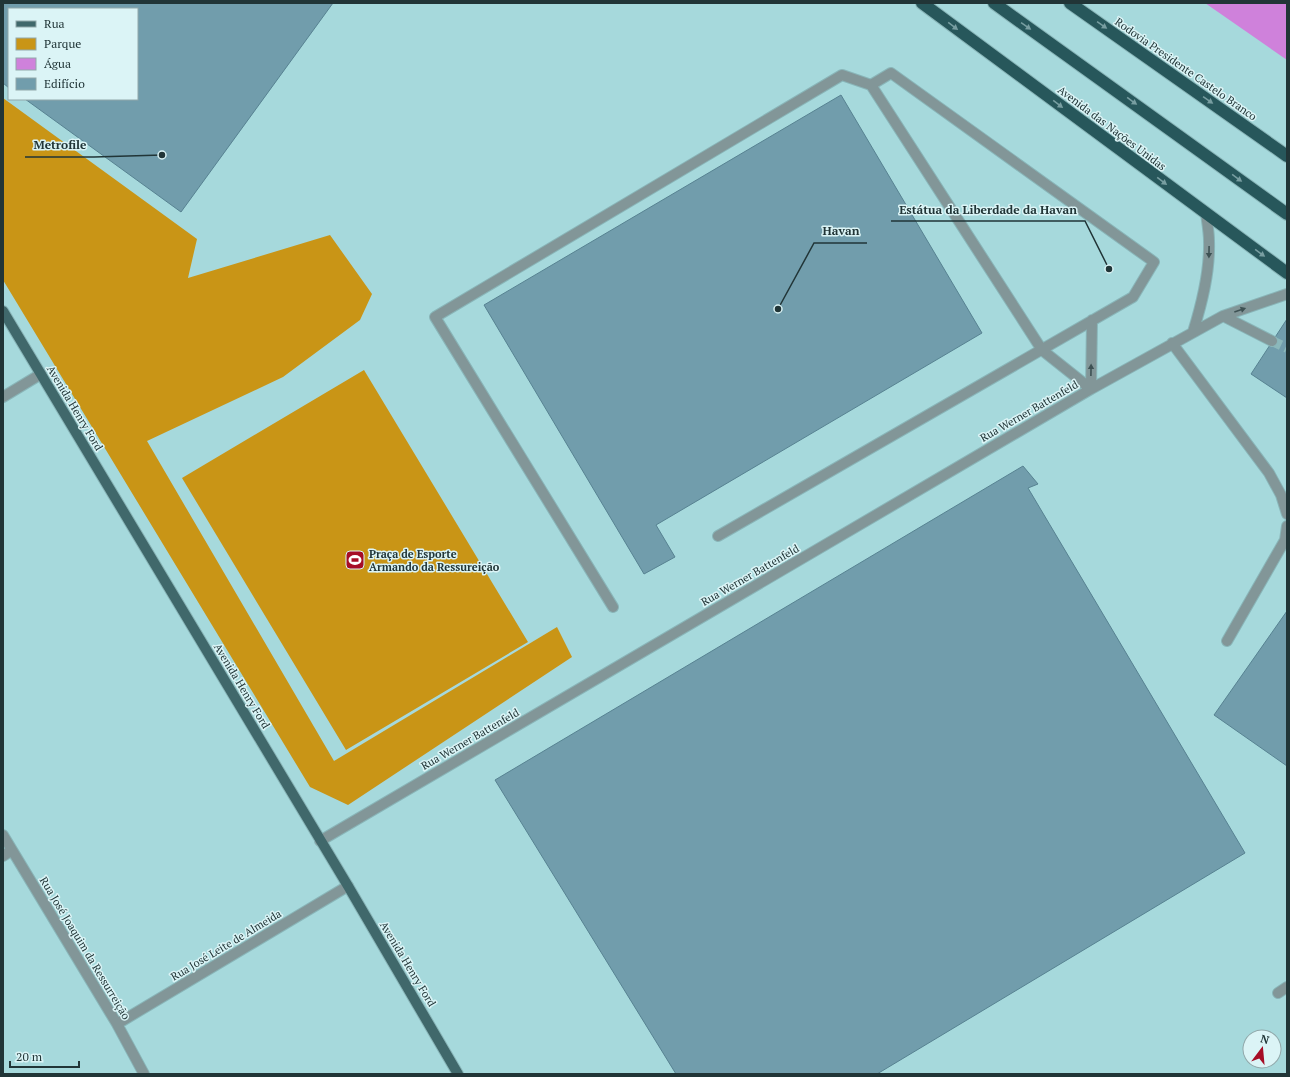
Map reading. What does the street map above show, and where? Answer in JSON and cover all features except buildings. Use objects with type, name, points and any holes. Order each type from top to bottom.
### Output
[{"type":"highway","name":"Avenida das Nações Unidas","points":[[922,3],[1287,273]]},
{"type":"highway","points":[[994,3],[1287,214]]},
{"type":"highway","name":"Rodovia Presidente Castelo Branco","points":[[1070,3],[1287,156]]},
{"type":"main road","name":"Avenida Henry Ford","points":[[3,311],[348,886],[458,1074]]},
{"type":"street","points":[[718,536],[1134,296],[1154,262],[891,73],[871,85]]},
{"type":"street","points":[[613,607],[435,318],[842,75],[871,85],[1042,350],[1091,389]]},
{"type":"street","points":[[1192,332],[1204,290],[1209,258],[1206,213]]},
{"type":"street","name":"Rua Werner Battenfeld","points":[[320,841],[1172,343],[1223,316],[1287,294]]},
{"type":"street","points":[[1223,316],[1272,341]]},
{"type":"street","points":[[1091,389],[1092,320]]},
{"type":"street","points":[[1172,343],[1269,473],[1281,495],[1287,514]]},
{"type":"street","points":[[3,397],[41,374]]},
{"type":"street","points":[[1227,642],[1285,540],[1287,526]]},
{"type":"street","name":"Rua José Joaquim da Ressurreição","points":[[3,834],[117,1024],[144,1074]]},
{"type":"street","points":[[3,856],[12,850]]},
{"type":"street","name":"Rua José Leite de Almeida","points":[[117,1024],[348,886]]},
{"type":"street","points":[[1278,993],[1287,987]]},
{"type":"green space","points":[[3,98],[197,239],[188,278],[330,235],[372,294],[360,320],[283,377],[147,441],[334,761],[557,627],[572,657],[348,805],[310,787],[3,280]]},
{"type":"green space","name":"Praça de Esporte Armando da Ressureição","points":[[364,370],[528,642],[346,750],[182,478]]},
{"type":"water","points":[[1205,3],[1287,3],[1287,60]]},
{"type":"tunnel","points":[[1272,341],[1287,348]]},
{"type":"place","name":"Metrofile","points":[[162,155]]},
{"type":"place","name":"Estátua da Liberdade da Havan","points":[[1109,269]]},
{"type":"place","name":"Havan","points":[[778,309]]},
{"type":"place","name":"Praça de Esporte Armando da Ressureição","points":[[355,560]]}]
